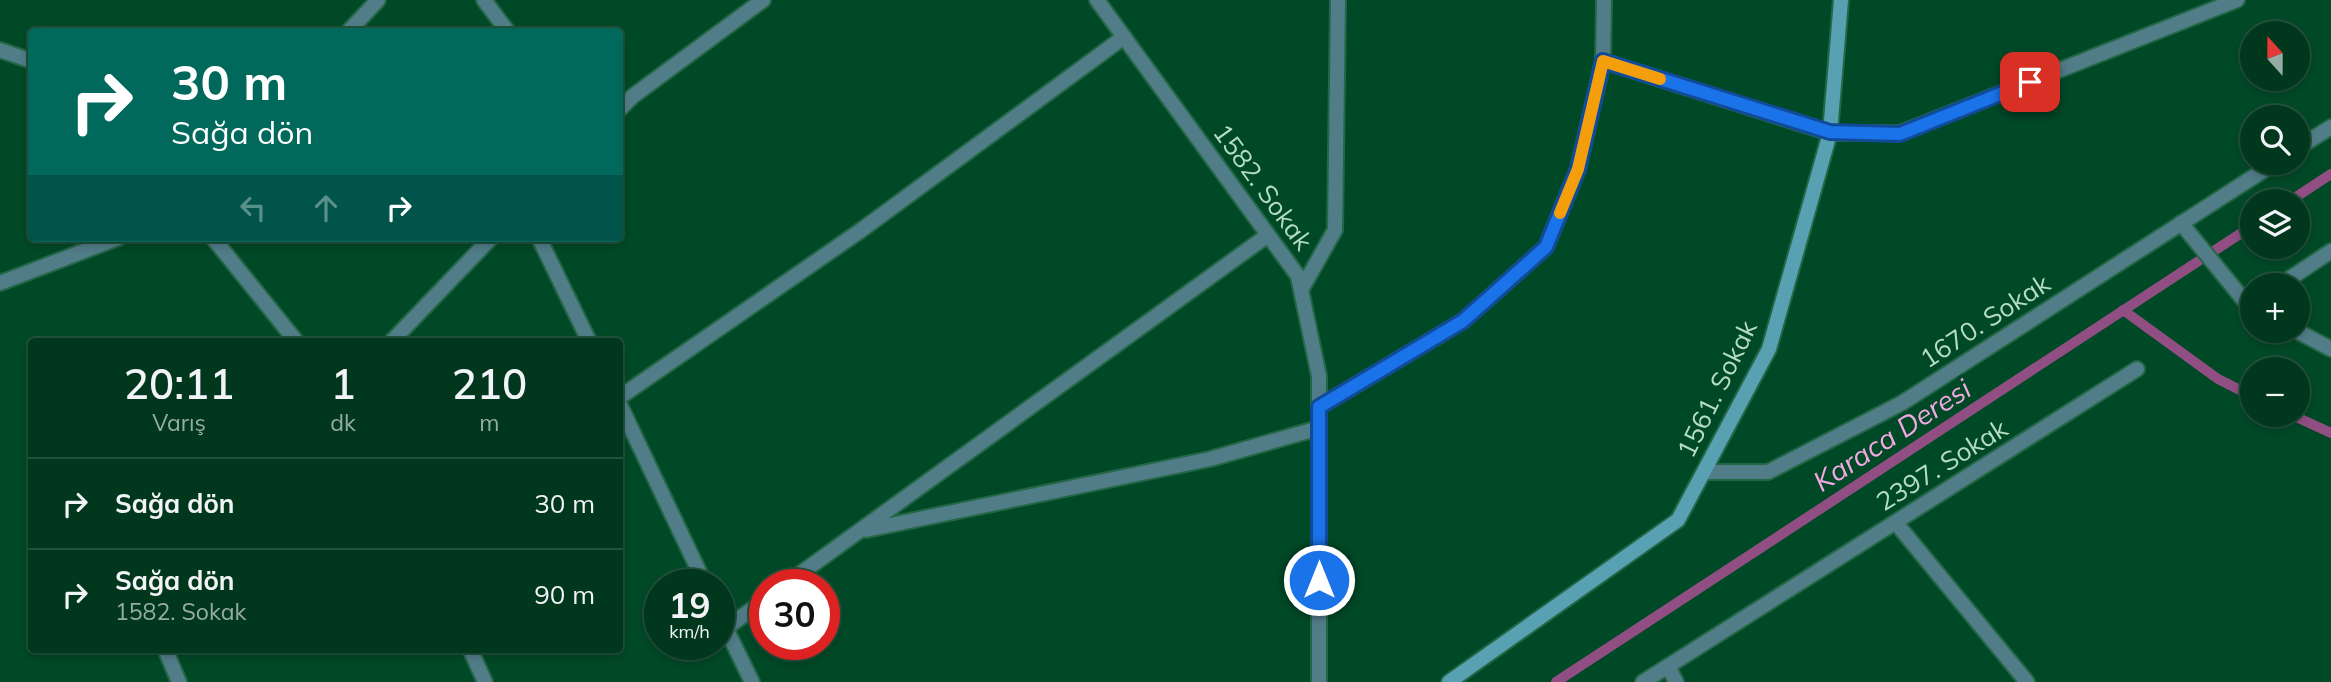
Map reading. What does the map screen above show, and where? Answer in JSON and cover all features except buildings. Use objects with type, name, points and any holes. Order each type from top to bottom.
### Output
[{"type":"street","points":[[352,28],[378,0]]},
{"type":"street","points":[[484,0],[505,28]]},
{"type":"street","points":[[623,106],[763,0]]},
{"type":"street","name":"1582. Sokak","points":[[1097,0],[1298,276],[1319,376],[1319,682]]},
{"type":"street","points":[[1301,290],[1335,230],[1338,0]]},
{"type":"street","points":[[1319,407],[1463,321],[1546,247],[1578,169],[1603,61],[1604,0]]},
{"type":"street","name":"1561. Sokak","points":[[1449,682],[1678,520],[1769,349],[1830,132],[1841,0]]},
{"type":"street","points":[[1603,61],[1830,132],[1900,134],[2237,0]]},
{"type":"street","points":[[623,395],[860,231],[1124,37]]},
{"type":"street","points":[[0,50],[28,60]]},
{"type":"street","points":[[2310,140],[2331,127]]},
{"type":"street","name":"1670. Sokak","points":[[1704,472],[1768,472],[1902,403],[2256,175]]},
{"type":"street","points":[[2181,223],[2240,291]]},
{"type":"street","points":[[807,569],[1268,235]]},
{"type":"street","points":[[0,283],[108,242]]},
{"type":"street","points":[[216,242],[294,338]]},
{"type":"street","points":[[395,338],[487,242]]},
{"type":"street","points":[[541,242],[588,338]]},
{"type":"street","points":[[2298,273],[2331,251]]},
{"type":"street","points":[[2310,338],[2331,349]]},
{"type":"street","name":"2397. Sokak","points":[[1643,682],[2137,369]]},
{"type":"street","points":[[623,411],[698,569]]},
{"type":"street","points":[[861,531],[1210,459],[1319,428]]},
{"type":"street","points":[[1896,523],[2027,682]]},
{"type":"street","points":[[735,647],[752,682]]},
{"type":"street","points":[[167,653],[179,682]]},
{"type":"street","points":[[472,653],[485,682]]},
{"type":"street","points":[[1668,666],[1676,682]]},
{"type":"waterway","name":"Karaca Deresi","points":[[2308,189],[2331,174]]},
{"type":"waterway","name":"Karaca Deresi","points":[[1556,682],[2240,234]]},
{"type":"waterway","points":[[2123,310],[2218,379],[2240,390]]},
{"type":"waterway","points":[[2310,423],[2331,433]]},
{"type":"slow traffic","points":[[1560,213],[1578,169],[1603,61],[1660,79]]},
{"type":"route","points":[[1319,580],[1319,407],[1463,321],[1546,247],[1578,169],[1603,61],[1830,132],[1900,134],[2030,82]]}]
